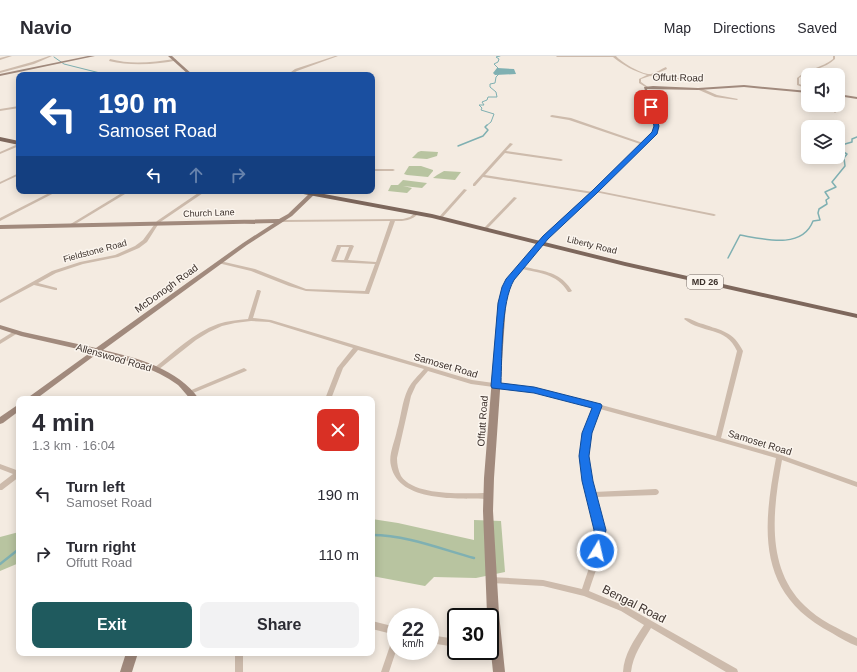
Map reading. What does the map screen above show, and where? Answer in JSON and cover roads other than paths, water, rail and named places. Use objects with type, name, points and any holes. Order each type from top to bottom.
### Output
[{"type":"main road","points":[[0,139],[16,143]]},
{"type":"main road","name":"Liberty Road","points":[[323,194],[440,218],[631,265],[857,316]]},
{"type":"street","points":[[0,60],[11,56]]},
{"type":"street","points":[[0,73],[51,56]]},
{"type":"street","points":[[0,73],[93,56]]},
{"type":"street","points":[[170,56],[189,72]]},
{"type":"street","points":[[293,72],[337,56]]},
{"type":"street","points":[[557,56],[615,56],[628,68],[649,74],[693,80]]},
{"type":"street","points":[[816,68],[830,62],[834,59],[834,56]]},
{"type":"street","points":[[110,60],[139,64],[175,60]]},
{"type":"street","points":[[33,63],[41,65]]},
{"type":"street","points":[[647,87],[642,84],[640,80],[641,78],[666,68]]},
{"type":"street","points":[[801,76],[798,78],[798,84],[801,85]]},
{"type":"street","name":"Offutt Road","points":[[492,608],[488,496],[503,296],[508,283],[552,230],[654,134],[657,128],[644,90],[647,87],[700,89],[744,86],[801,91]]},
{"type":"street","points":[[700,89],[716,96],[737,99]]},
{"type":"street","points":[[845,97],[857,98]]},
{"type":"street","points":[[0,110],[16,107]]},
{"type":"street","points":[[552,116],[570,119],[644,144]]},
{"type":"street","points":[[474,185],[511,144]]},
{"type":"street","points":[[0,153],[16,145]]},
{"type":"street","points":[[505,152],[561,160]]},
{"type":"street","points":[[375,170],[393,170]]},
{"type":"street","points":[[0,183],[16,175]]},
{"type":"street","points":[[483,176],[594,192],[714,215]]},
{"type":"street","points":[[440,218],[465,190]]},
{"type":"street","points":[[0,220],[50,194]]},
{"type":"street","points":[[71,225],[123,194]]},
{"type":"street","name":"Fieldstone Road","points":[[0,302],[62,268],[116,256],[131,251],[144,241],[156,224],[200,194]]},
{"type":"street","name":"McDonogh Road","points":[[34,396],[258,235],[293,213],[311,194]]},
{"type":"street","points":[[485,229],[515,198]]},
{"type":"street","name":"Church Lane","points":[[0,227],[394,220],[411,218],[417,213]]},
{"type":"street","points":[[220,262],[253,270],[306,290],[367,293],[394,220]]},
{"type":"street","points":[[346,261],[352,246],[339,246],[333,261],[378,263]]},
{"type":"street","points":[[520,267],[558,278],[566,283],[570,291]]},
{"type":"street","points":[[33,283],[55,289]]},
{"type":"street","points":[[250,320],[259,291]]},
{"type":"street","points":[[687,319],[693,324],[724,333],[733,338],[740,351],[718,439]]},
{"type":"street","name":"Samoset Road","points":[[156,369],[193,339],[208,330],[227,323],[250,320],[269,321],[471,382],[540,391],[718,439],[779,457],[857,485]]},
{"type":"street","name":"Allenswood Road","points":[[0,327],[97,350],[156,369],[178,380],[193,395]]},
{"type":"street","points":[[0,342],[16,332]]},
{"type":"street","points":[[329,396],[340,368],[357,348]]},
{"type":"street","points":[[427,369],[414,384],[408,397],[394,457],[395,472],[405,485],[421,492],[488,496]]},
{"type":"street","points":[[193,395],[244,370]]},
{"type":"street","points":[[585,593],[599,539],[598,519],[585,468],[584,444],[598,406]]},
{"type":"street","points":[[0,421],[16,409]]},
{"type":"street","points":[[779,457],[772,491],[771,507],[773,544],[778,573],[788,592],[797,603],[821,623],[857,642]]},
{"type":"street","points":[[0,466],[16,472]]},
{"type":"street","points":[[0,488],[16,475]]},
{"type":"street","points":[[592,495],[656,492]]},
{"type":"street","name":"Bengal Road","points":[[491,580],[543,583],[585,593],[624,609],[734,672]]},
{"type":"street","points":[[627,672],[627,665],[632,652],[649,624]]},
{"type":"street","points":[[375,626],[387,629]]},
{"type":"street","points":[[126,672],[131,656]]},
{"type":"street","points":[[239,656],[239,672]]},
{"type":"street","points":[[385,672],[389,660]]},
{"type":"street","name":"Offutt Road","points":[[497,660],[499,672]]},
{"type":"water","points":[[497,68],[514,69],[516,74],[495,75],[493,73]]},
{"type":"waterway","points":[[499,69],[494,64],[498,62],[499,59],[496,57],[500,56]]},
{"type":"waterway","points":[[54,57],[64,64],[96,72]]},
{"type":"waterway","points":[[486,126],[491,122],[494,114],[481,110],[482,108],[479,105],[484,105],[482,102],[487,100],[488,97],[497,97],[496,92],[490,87],[490,84],[495,83],[496,77],[499,74]]},
{"type":"waterway","points":[[458,146],[483,136],[488,130],[485,127],[486,126]]},
{"type":"waterway","points":[[728,258],[740,235],[770,240],[791,239],[800,236],[808,230],[813,221],[820,220],[818,213],[819,209],[827,204],[826,200],[829,198],[825,192],[836,187],[832,182],[845,166],[844,158],[847,154],[840,150],[845,144],[852,142],[852,139],[857,137]]},
{"type":"waterway","points":[[375,535],[398,537],[474,558]]},
{"type":"waterway","points":[[0,564],[16,551]]}]
